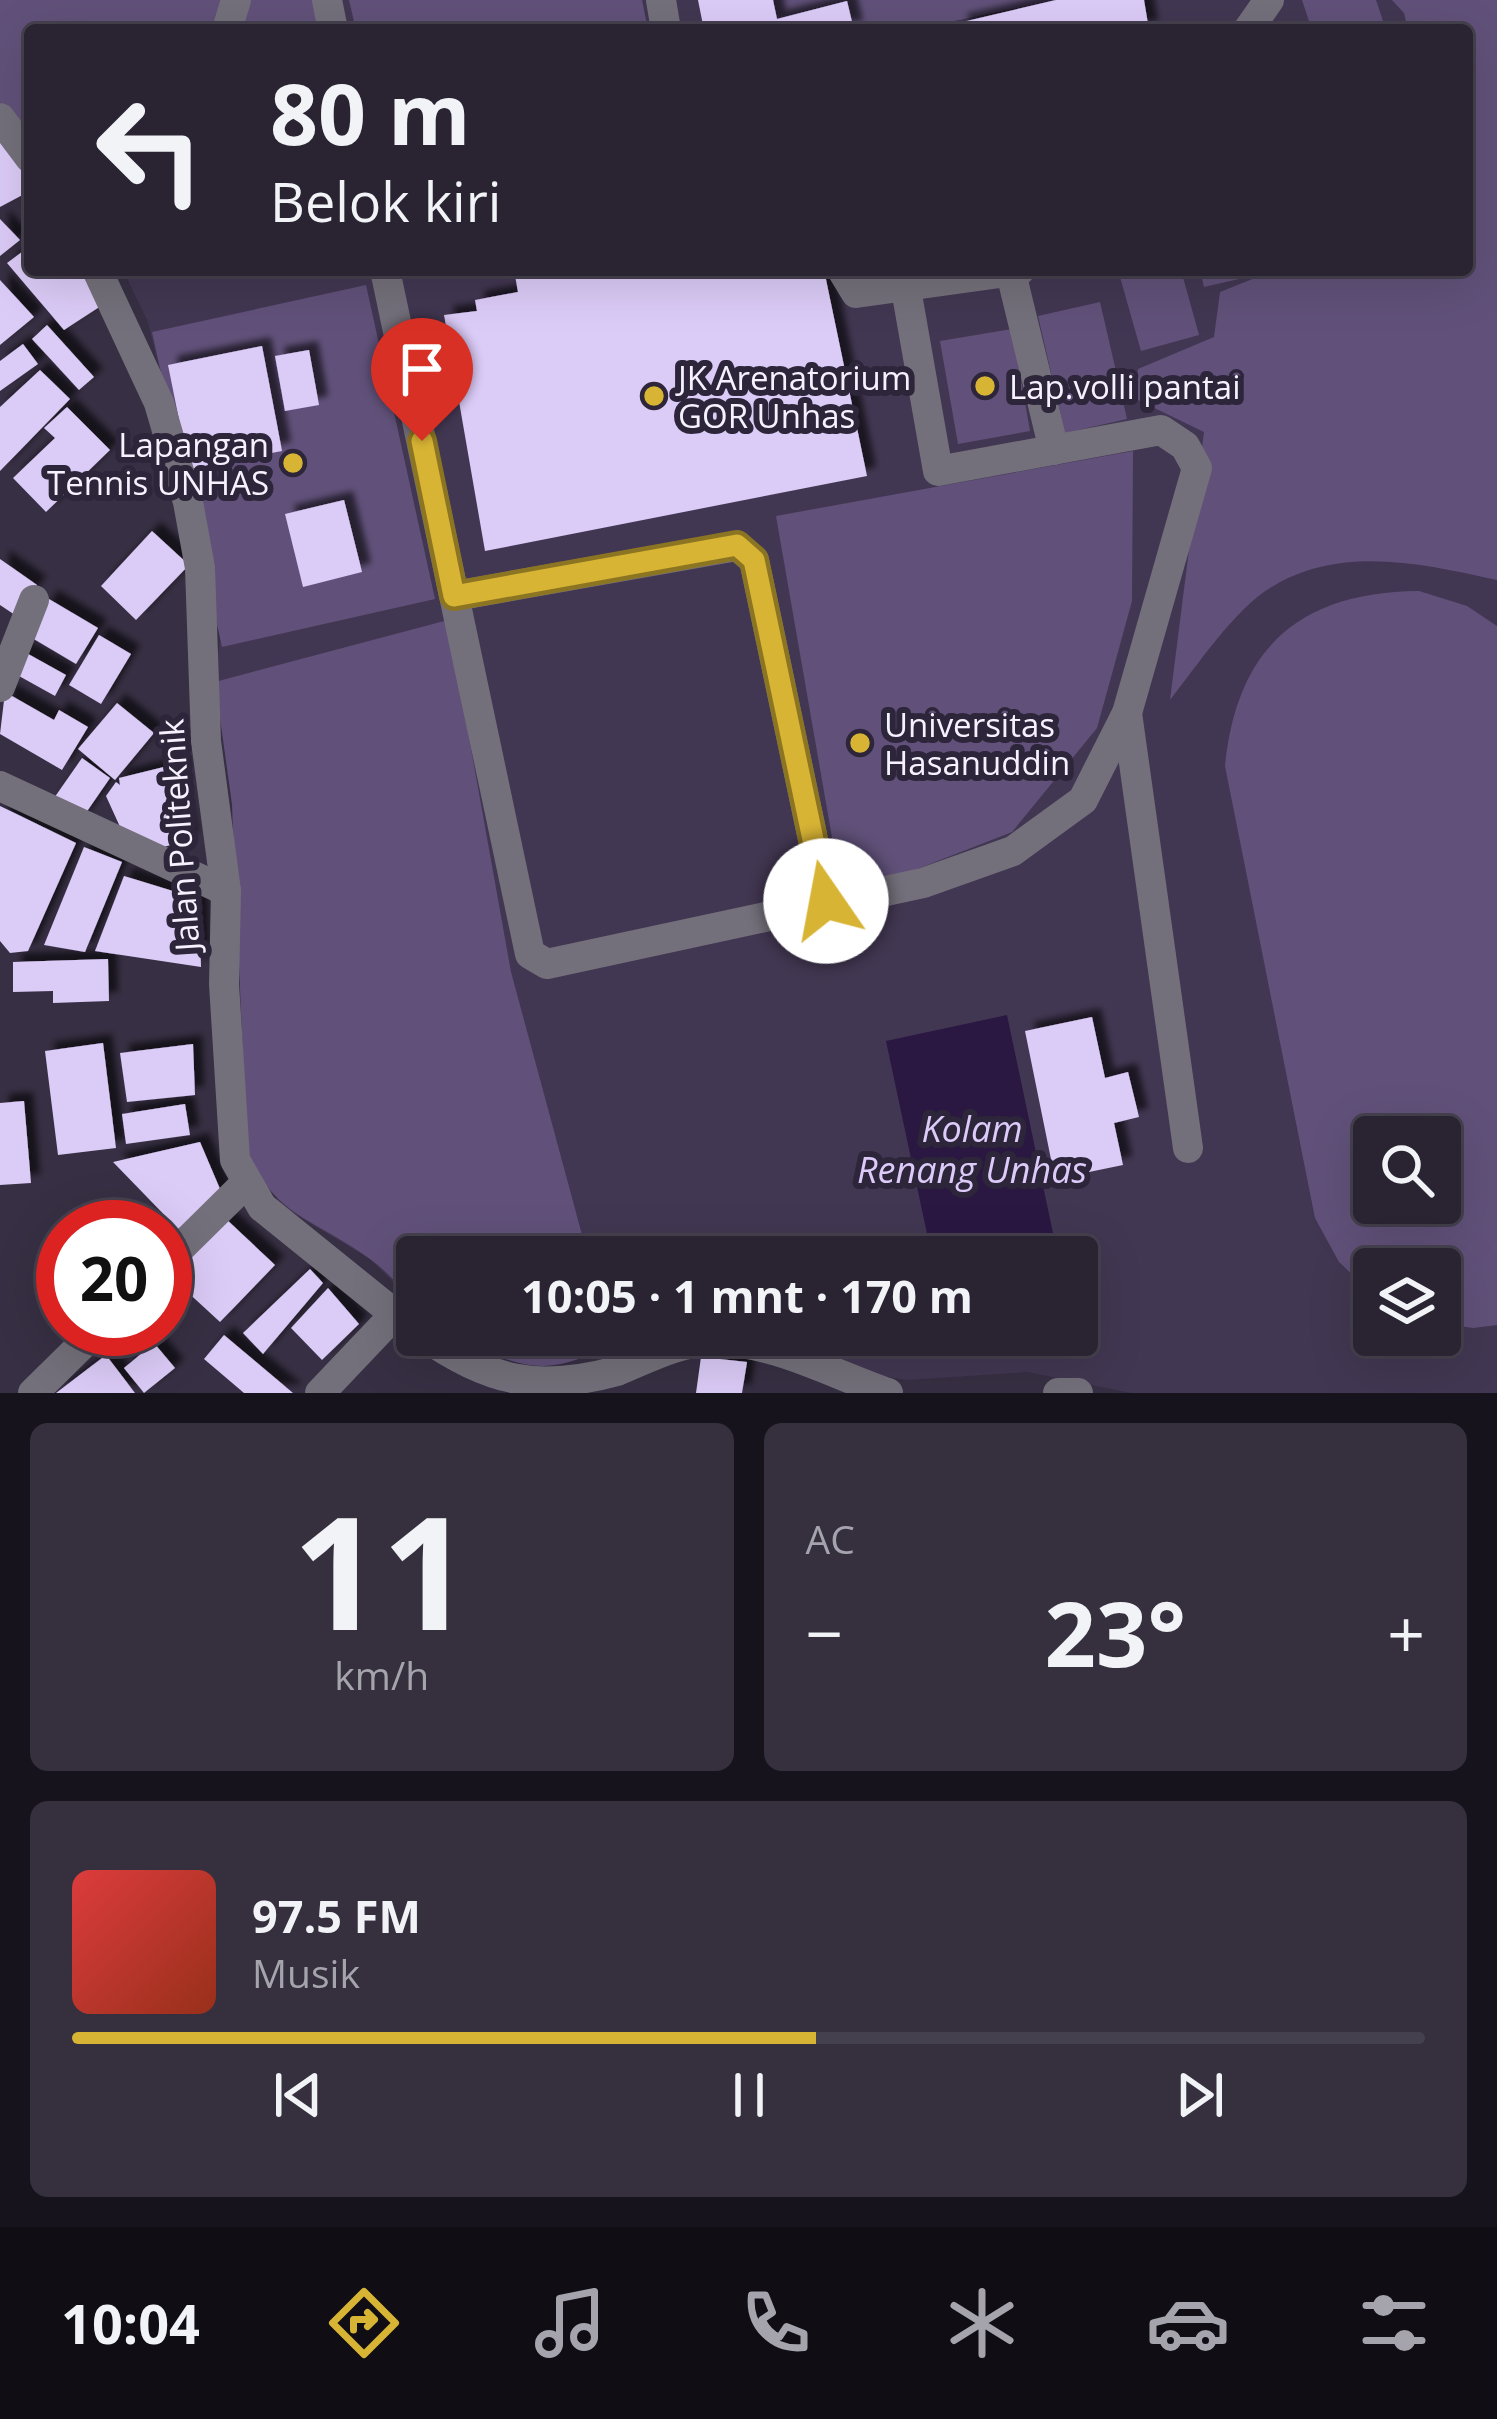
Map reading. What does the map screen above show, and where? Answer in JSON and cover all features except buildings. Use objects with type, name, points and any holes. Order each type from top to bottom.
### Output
[{"type":"street","points":[[0,118],[24,150]]},
{"type":"street","name":"Jalan Politeknik","points":[[100,276],[159,403],[188,502],[202,586],[206,741],[226,891],[230,1114],[235,1160],[245,1184]]},
{"type":"street","points":[[391,276],[532,957],[548,964],[922,883],[1013,851],[1083,800],[1127,713],[1197,468],[1185,446],[1161,430],[938,471],[906,289]]},
{"type":"street","points":[[846,276],[856,293],[985,276]]},
{"type":"street","points":[[1017,276],[1054,450]]},
{"type":"street","points":[[454,596],[737,545],[747,550],[754,560],[826,901]]},
{"type":"street","points":[[0,687],[34,600]]},
{"type":"street","points":[[1127,713],[1188,1148]]},
{"type":"street","points":[[0,786],[226,891]]},
{"type":"street","points":[[192,1236],[245,1184],[297,1237],[396,1314]]},
{"type":"street","points":[[320,1393],[396,1338]]},
{"type":"street","points":[[33,1393],[71,1356]]},
{"type":"street","points":[[455,1356],[473,1369],[540,1390],[614,1373],[653,1356]]},
{"type":"street","points":[[789,1356],[889,1393]]},
{"type":"street","points":[[1058,1393],[1078,1393]]},
{"type":"shaded area","name":"Universitas Hasanuddin","points":[[0,0],[1497,0],[1497,1393],[1131,1393],[1028,1372],[907,1380],[875,1375],[836,1356],[1098,1356],[1098,1236],[396,1236],[396,1285],[370,1259],[278,1204],[233,922],[232,804],[215,682],[221,630],[148,322],[126,276],[1473,276],[1473,24],[24,24],[24,128],[0,104]]},
{"type":"shaded area","points":[[0,0],[319,0],[324,24],[24,24],[24,125],[0,102]]},
{"type":"shaded area","points":[[349,0],[642,0],[647,24],[355,24]]},
{"type":"shaded area","points":[[773,0],[1056,0],[940,24],[852,24],[847,2],[777,19]]},
{"type":"shaded area","points":[[1302,0],[1376,0],[1384,24],[1310,24]]},
{"type":"shaded area","points":[[1392,0],[1497,0],[1497,580],[1382,562],[1353,562],[1297,574],[1243,610],[1170,700],[1204,432],[1136,399],[1138,369],[1214,337],[1220,292],[1260,276],[1473,276],[1473,24],[1407,24]]},
{"type":"shaded area","points":[[1120,276],[1183,276],[1199,335],[1141,351]]},
{"type":"shaded area","points":[[1201,276],[1252,276],[1204,287]]},
{"type":"shaded area","name":"Lapangan Tennis UNHAS","points":[[366,285],[435,599],[222,647],[152,332]]},
{"type":"shaded area","points":[[1100,302],[1127,419],[1065,433],[1038,316]]},
{"type":"shaded area","name":"Lap.volli pantai","points":[[1012,329],[1030,431],[958,444],[940,341]]},
{"type":"shaded area","points":[[1133,451],[1132,601],[1097,728],[1012,832],[912,871],[841,889],[776,516]]},
{"type":"shaded area","points":[[1419,591],[1467,606],[1497,626],[1497,1325],[1461,1326],[1461,1248],[1353,1248],[1353,1275],[1339,1262],[1315,1218],[1225,766],[1232,724],[1260,659],[1308,615],[1340,602]]},
{"type":"shaded area","points":[[448,620],[511,972],[582,1236],[396,1236],[396,1283],[370,1259],[284,1204],[258,1172],[247,1150],[232,804],[215,682]]},
{"type":"shaded area","points":[[498,1356],[586,1356],[542,1366]]},
{"type":"water","name":"Kolam Renang Unhas","points":[[1007,1015],[1054,1236],[928,1236],[886,1041]]},
{"type":"place","name":"Lap.volli pantai","points":[[985,386]]},
{"type":"place","name":"JK Arenatorium GOR Unhas","points":[[654,396]]},
{"type":"place","name":"Lapangan Tennis UNHAS","points":[[293,463]]},
{"type":"place","name":"Universitas Hasanuddin","points":[[860,743]]},
{"type":"route","points":[[422,441],[454,596],[737,545],[747,550],[754,560],[826,901]]}]
